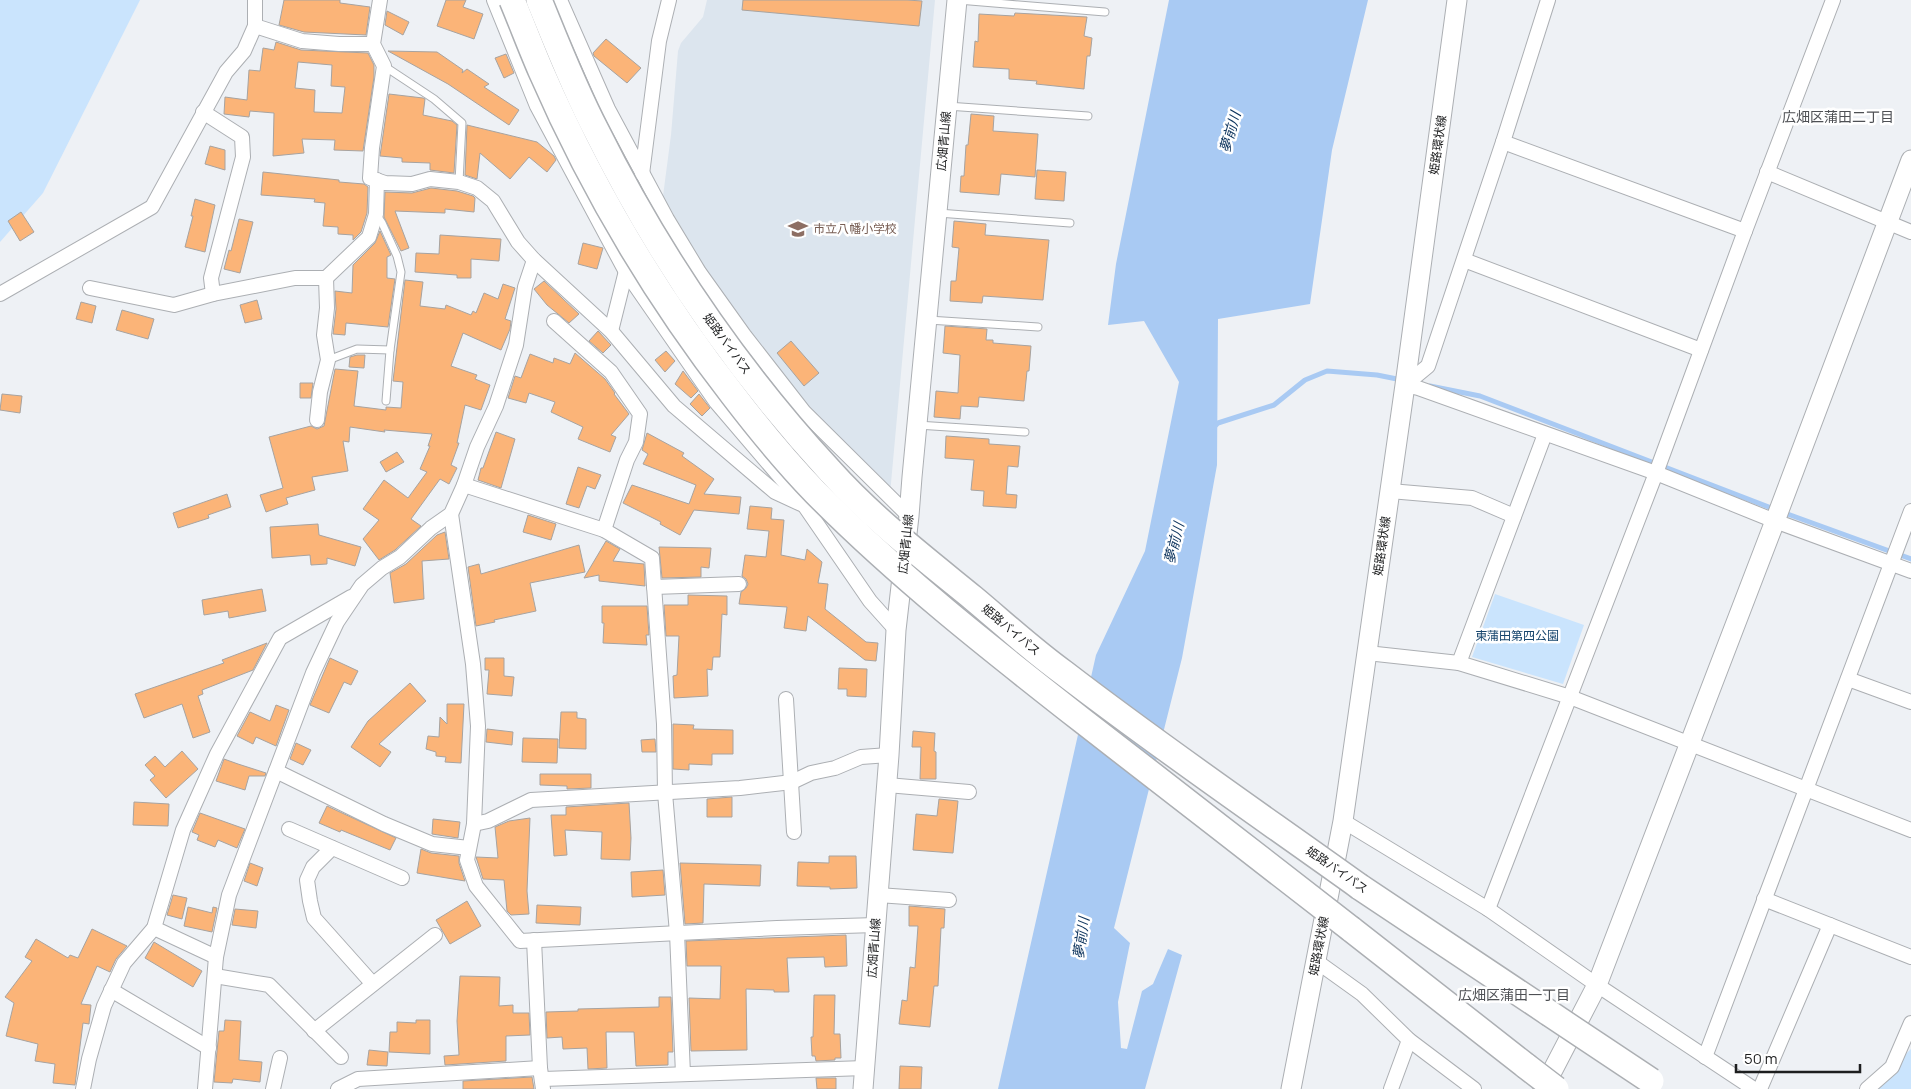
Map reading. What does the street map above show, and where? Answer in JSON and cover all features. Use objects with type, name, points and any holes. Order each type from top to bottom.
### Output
[{"type":"highway","name":"姫路バイパス","points":[[512,0],[540,70],[573,140],[609,208],[655,286],[714,370],[758,428],[814,491],[875,549],[970,632],[1556,1089]]},
{"type":"highway","name":"姫路バイパス","points":[[539,0],[563,60],[595,130],[630,196],[678,274],[726,345],[779,413],[831,473],[891,530],[1061,671],[1169,752],[1360,887],[1657,1085]]},
{"type":"main road","name":"広畑青山線","points":[[863,1089],[887,785],[896,630],[910,516],[958,0]]},
{"type":"main road","name":"姫路環状線","points":[[1291,1089],[1343,820],[1405,386],[1457,0]]},
{"type":"main road","points":[[1543,1089],[1597,985],[1911,160]]},
{"type":"street","points":[[0,294],[152,207],[226,72],[244,50],[255,26],[256,0]]},
{"type":"street","points":[[380,0],[373,44],[384,66],[372,148],[370,178],[385,183],[412,184],[430,180],[459,182],[477,188],[493,201],[518,242],[534,260],[611,331],[674,406],[775,492],[804,505]]},
{"type":"street","points":[[494,0],[537,106],[626,272],[716,402],[804,505],[870,601],[896,630]]},
{"type":"street","points":[[560,0],[608,109],[667,219],[699,272],[804,412],[910,516]]},
{"type":"street","points":[[611,331],[626,272],[643,173],[659,42],[669,0]]},
{"type":"street","points":[[1405,386],[1428,366],[1548,0]]},
{"type":"street","points":[[1488,909],[1664,454],[1828,1]]},
{"type":"street","points":[[255,26],[302,41],[373,44]]},
{"type":"street","points":[[203,112],[242,137],[243,157],[211,278],[213,294]]},
{"type":"street","points":[[1503,142],[1744,231]]},
{"type":"street","points":[[1767,172],[1911,232]]},
{"type":"street","points":[[90,288],[174,305],[213,294],[295,278],[326,278],[369,236],[376,214],[377,180]]},
{"type":"street","points":[[205,1089],[216,957],[230,895],[313,673],[337,622],[353,596],[382,568],[400,557],[431,528],[451,514],[496,406],[516,345],[525,288],[534,260]]},
{"type":"street","points":[[1464,260],[1701,350]]},
{"type":"street","points":[[317,420],[320,392],[328,360],[324,335],[327,308],[326,278]]},
{"type":"street","points":[[554,321],[611,372],[640,414],[636,442],[627,460],[604,530]]},
{"type":"street","points":[[1405,386],[1418,388],[1656,473],[1775,521],[1911,571]]},
{"type":"street","points":[[1459,663],[1545,434]]},
{"type":"street","points":[[464,485],[604,530],[652,558],[664,724],[665,793],[677,933],[683,1074]]},
{"type":"street","points":[[1390,492],[1472,498],[1514,516]]},
{"type":"street","points":[[1705,1057],[1911,511]]},
{"type":"street","points":[[451,514],[473,664],[478,726],[474,824],[467,860],[476,886],[520,941],[876,924]]},
{"type":"street","points":[[654,587],[739,584]]},
{"type":"street","points":[[83,1089],[89,1059],[104,1006],[124,963],[154,928],[183,830],[217,754],[280,638],[353,596]]},
{"type":"street","points":[[1367,653],[1459,663],[1570,697],[1911,830]]},
{"type":"street","points":[[1848,679],[1911,702]]},
{"type":"street","points":[[786,699],[794,832]]},
{"type":"street","points":[[474,824],[488,821],[531,800],[665,793],[792,782],[811,773],[835,768],[861,757],[889,755]]},
{"type":"street","points":[[276,771],[384,824],[432,844],[469,848]]},
{"type":"street","points":[[887,785],[969,792]]},
{"type":"street","points":[[1343,820],[1488,909],[1597,985],[1754,1089]]},
{"type":"street","points":[[289,829],[402,878]]},
{"type":"street","points":[[332,848],[313,867],[308,880],[314,918],[372,983]]},
{"type":"street","points":[[878,895],[949,900]]},
{"type":"street","points":[[1764,899],[1911,957]]},
{"type":"street","points":[[1760,1089],[1830,925]]},
{"type":"street","points":[[154,928],[216,957]]},
{"type":"street","points":[[314,1031],[435,934]]},
{"type":"street","points":[[534,940],[542,1079]]},
{"type":"street","points":[[1316,961],[1362,994],[1409,1040],[1474,1089]]},
{"type":"street","points":[[215,976],[269,985],[341,1057]]},
{"type":"street","points":[[111,990],[209,1048]]},
{"type":"street","points":[[1867,1089],[1892,1066],[1911,1023]]},
{"type":"street","points":[[1391,1089],[1409,1040]]},
{"type":"street","points":[[273,1089],[280,1058]]},
{"type":"street","points":[[338,1089],[358,1079],[542,1079],[866,1068]]},
{"type":"lane","points":[[958,0],[1106,12]]},
{"type":"lane","points":[[384,66],[434,99],[462,124],[459,182]]},
{"type":"lane","points":[[947,106],[1088,116]]},
{"type":"lane","points":[[937,213],[1070,223]]},
{"type":"lane","points":[[376,214],[397,256],[401,272],[390,350],[386,401]]},
{"type":"lane","points":[[927,320],[1038,327]]},
{"type":"lane","points":[[328,360],[357,349],[390,350]]},
{"type":"lane","points":[[917,425],[1025,432]]},
{"type":"shaded area","name":"市立八幡小学校","points":[[707,0],[935,0],[890,494],[814,415],[758,343],[701,262],[663,196],[671,135],[678,51],[681,43],[703,17]]},
{"type":"green space","points":[[0,0],[140,0],[43,193],[0,242]]},
{"type":"green space","name":"東蒲田第四公園","points":[[1495,594],[1584,625],[1563,684],[1472,657]]},
{"type":"green space","points":[[1911,1049],[1911,1089],[1869,1089]]},
{"type":"water","name":"夢前川","points":[[1169,0],[1368,0],[1332,150],[1310,304],[1218,319],[1217,465],[1182,658],[1114,928],[1130,943],[1118,1002],[1121,1048],[1127,1049],[1142,991],[1153,984],[1168,949],[1182,955],[1145,1089],[998,1089],[1096,655],[1145,551],[1179,382],[1144,321],[1108,325],[1116,264]]},
{"type":"building","points":[[284,0],[340,0],[340,3],[370,7],[366,35],[304,32],[279,25]]},
{"type":"building","points":[[446,0],[466,0],[463,7],[483,14],[474,39],[437,26]]},
{"type":"building","points":[[743,0],[922,1],[919,26],[742,10]]},
{"type":"building","points":[[387,11],[409,22],[403,35],[385,25]]},
{"type":"building","points":[[1015,13],[1087,17],[1084,36],[1092,38],[1090,56],[1087,56],[1084,89],[1036,84],[1037,81],[1009,79],[1009,69],[973,67],[975,41],[978,42],[979,14],[1014,16]]},
{"type":"building","points":[[606,39],[641,68],[627,83],[594,56],[593,53]]},
{"type":"building","points":[[276,42],[301,50],[368,53],[374,65],[374,77],[363,151],[334,150],[335,140],[302,139],[304,153],[273,156],[274,113],[250,111],[249,117],[224,114],[225,97],[247,100],[249,70],[260,71],[263,48],[274,50]],"holes":[[[298,62],[332,65],[331,86],[345,87],[342,113],[314,112],[315,90],[295,88]]]},
{"type":"building","points":[[388,51],[437,52],[463,70],[462,73],[467,69],[489,84],[484,87],[519,110],[509,125],[448,84]]},
{"type":"building","points":[[506,54],[514,73],[504,78],[495,58]]},
{"type":"building","points":[[389,94],[423,98],[425,99],[423,115],[452,121],[457,125],[454,173],[430,170],[430,163],[402,162],[402,158],[380,156]]},
{"type":"building","points":[[971,114],[994,116],[993,131],[1038,134],[1035,177],[1001,174],[999,195],[960,192],[961,176],[964,176]]},
{"type":"building","points":[[467,125],[537,142],[554,156],[556,160],[547,172],[529,157],[510,179],[480,153],[477,179],[465,175]]},
{"type":"building","points":[[210,146],[225,150],[225,170],[205,164]]},
{"type":"building","points":[[1037,170],[1066,172],[1064,201],[1035,199]]},
{"type":"building","points":[[263,172],[364,184],[368,187],[367,213],[361,232],[353,240],[353,235],[338,234],[338,227],[323,226],[325,203],[314,202],[315,199],[261,195]]},
{"type":"building","points":[[431,188],[457,191],[473,196],[475,198],[474,212],[445,209],[445,213],[395,211],[409,248],[401,251],[384,217],[385,192],[412,193]]},
{"type":"building","points":[[195,199],[215,205],[205,252],[185,247],[193,216],[191,216]]},
{"type":"building","points":[[21,212],[34,232],[20,241],[8,221]]},
{"type":"building","points":[[239,219],[253,222],[240,273],[224,269],[229,250],[231,251]]},
{"type":"building","points":[[954,221],[986,224],[985,235],[1049,240],[1043,300],[983,296],[982,303],[950,301],[951,281],[956,281],[959,248],[952,247]]},
{"type":"building","points":[[380,231],[391,255],[387,257],[387,278],[395,279],[388,327],[346,323],[345,335],[333,334],[336,309],[335,291],[352,293],[353,265],[375,243]]},
{"type":"building","points":[[440,235],[501,239],[499,261],[471,259],[471,278],[415,272],[416,253],[439,254]]},
{"type":"building","points":[[583,243],[603,248],[597,269],[578,264]]},
{"type":"building","points":[[405,280],[423,282],[420,306],[445,309],[446,305],[471,315],[473,311],[476,313],[484,293],[498,299],[503,284],[515,288],[505,319],[511,321],[510,329],[501,350],[463,333],[451,366],[477,375],[475,379],[490,385],[481,410],[465,405],[457,443],[459,443],[451,465],[457,468],[449,484],[440,479],[411,519],[421,526],[395,550],[379,560],[363,539],[379,520],[363,509],[384,480],[408,498],[427,472],[420,469],[430,446],[428,446],[432,434],[384,430],[385,432],[350,427],[349,442],[343,441],[348,471],[312,477],[315,490],[286,498],[288,504],[266,512],[260,495],[283,488],[269,437],[311,426],[317,429],[324,426],[335,369],[358,371],[354,406],[386,410],[386,407],[401,408],[403,382],[393,381]]},
{"type":"building","points":[[544,281],[579,314],[569,323],[547,305],[534,289]]},
{"type":"building","points":[[257,300],[262,319],[245,323],[240,305]]},
{"type":"building","points":[[81,302],[96,306],[92,323],[76,319]]},
{"type":"building","points":[[122,310],[154,319],[148,339],[116,330]]},
{"type":"building","points":[[945,326],[987,329],[986,340],[993,340],[993,343],[1031,346],[1024,401],[979,397],[978,407],[961,406],[960,419],[934,417],[936,391],[958,393],[960,355],[943,353]]},
{"type":"building","points":[[598,331],[611,345],[603,353],[589,341]]},
{"type":"building","points":[[791,341],[819,373],[804,386],[777,353]]},
{"type":"building","points":[[666,351],[675,361],[665,372],[655,360]]},
{"type":"building","points":[[575,353],[605,379],[629,414],[611,435],[616,437],[610,452],[578,439],[583,427],[551,412],[555,402],[529,393],[526,403],[508,398],[515,376],[521,378],[530,354],[553,363],[554,358],[570,364]]},
{"type":"building","points":[[365,355],[364,368],[349,367],[350,357]]},
{"type":"building","points":[[683,371],[698,391],[691,398],[675,384]]},
{"type":"building","points":[[300,383],[313,383],[311,398],[300,398]]},
{"type":"building","points":[[2,394],[22,396],[20,413],[0,410]]},
{"type":"building","points":[[699,394],[710,408],[702,416],[690,404]]},
{"type":"building","points":[[496,432],[515,439],[501,488],[478,480]]},
{"type":"building","points":[[647,433],[684,453],[682,456],[714,479],[704,494],[741,497],[739,514],[694,510],[680,535],[660,524],[661,522],[623,503],[632,485],[689,504],[696,485],[643,464],[648,454],[642,450]]},
{"type":"building","points":[[946,436],[989,439],[989,444],[1020,446],[1018,467],[1008,466],[1006,494],[1017,495],[1016,508],[983,506],[984,491],[971,490],[974,460],[945,458]]},
{"type":"building","points":[[397,452],[404,462],[386,472],[380,462]]},
{"type":"building","points":[[578,467],[601,475],[595,489],[587,486],[579,508],[566,504]]},
{"type":"building","points":[[227,494],[231,507],[208,515],[209,518],[178,528],[173,513]]},
{"type":"building","points":[[750,506],[772,508],[771,519],[784,520],[781,555],[805,560],[807,549],[822,562],[818,583],[828,584],[825,609],[866,642],[878,643],[876,661],[865,660],[808,616],[806,631],[784,628],[787,607],[739,604],[741,592],[748,584],[742,576],[745,555],[766,557],[769,531],[747,529]]},
{"type":"building","points":[[528,515],[556,524],[551,540],[523,532]]},
{"type":"building","points":[[318,524],[319,535],[361,547],[355,566],[327,558],[327,564],[311,565],[310,555],[272,558],[270,527]]},
{"type":"building","points":[[445,532],[449,559],[422,561],[424,599],[394,603],[390,573],[406,564],[437,535]]},
{"type":"building","points":[[606,541],[620,549],[613,561],[644,564],[645,586],[599,581],[599,575],[584,578]]},
{"type":"building","points":[[579,545],[585,572],[530,583],[536,611],[476,626],[468,567],[479,564],[481,574]]},
{"type":"building","points":[[659,547],[711,548],[709,568],[701,567],[701,577],[662,578]]},
{"type":"building","points":[[262,589],[266,611],[229,618],[228,611],[204,615],[202,600]]},
{"type":"building","points":[[688,595],[727,596],[727,615],[722,614],[720,657],[713,657],[712,670],[707,669],[708,696],[674,698],[673,676],[677,675],[679,636],[666,636],[664,605],[688,605]]},
{"type":"building","points":[[602,606],[647,606],[649,635],[646,635],[647,645],[603,643],[604,623],[602,623]]},
{"type":"building","points":[[267,643],[253,670],[202,690],[203,694],[198,696],[210,732],[193,738],[182,704],[144,718],[135,694],[224,663],[222,660]]},
{"type":"building","points":[[330,658],[358,671],[351,685],[344,682],[329,713],[310,705]]},
{"type":"building","points":[[485,658],[504,658],[504,676],[514,677],[512,696],[487,694],[489,670],[485,670]]},
{"type":"building","points":[[839,668],[867,669],[866,697],[847,696],[847,689],[838,689]]},
{"type":"building","points":[[410,683],[426,701],[379,744],[391,752],[380,767],[351,747],[368,721]]},
{"type":"building","points":[[447,704],[464,704],[461,763],[445,762],[446,757],[436,756],[436,752],[426,749],[428,736],[439,737],[440,717],[447,724]]},
{"type":"building","points":[[276,705],[289,710],[276,746],[256,737],[253,744],[237,736],[250,712],[270,721]]},
{"type":"building","points":[[561,712],[577,712],[577,718],[586,719],[586,749],[559,748]]},
{"type":"building","points":[[673,724],[694,725],[693,729],[733,730],[733,754],[712,754],[712,765],[689,764],[689,770],[673,769]]},
{"type":"building","points":[[487,729],[513,732],[512,745],[486,742]]},
{"type":"building","points":[[913,731],[935,733],[936,779],[920,779],[921,747],[912,747]]},
{"type":"building","points":[[523,738],[558,739],[557,763],[522,762]]},
{"type":"building","points":[[655,739],[656,752],[642,752],[641,740]]},
{"type":"building","points":[[296,743],[311,750],[303,765],[290,759]]},
{"type":"building","points":[[182,751],[198,769],[166,798],[150,780],[155,776],[145,765],[155,756],[165,767]]},
{"type":"building","points":[[224,759],[266,773],[265,776],[249,776],[245,790],[216,781]]},
{"type":"building","points":[[540,774],[591,774],[591,788],[567,789],[567,786],[540,785]]},
{"type":"building","points":[[732,797],[732,817],[707,817],[707,799]]},
{"type":"building","points":[[939,799],[958,801],[953,853],[913,850],[916,814],[937,816]]},
{"type":"building","points":[[134,802],[169,804],[168,826],[133,825]]},
{"type":"building","points":[[629,803],[630,860],[601,859],[602,832],[565,830],[567,855],[554,856],[551,815],[566,815],[566,807]]},
{"type":"building","points":[[327,806],[396,838],[390,850],[319,823]]},
{"type":"building","points":[[200,813],[245,829],[237,848],[218,840],[215,847],[197,840],[199,835],[192,832]]},
{"type":"building","points":[[530,818],[527,891],[529,914],[511,915],[507,911],[504,880],[483,879],[476,857],[498,858],[495,827],[509,821]]},
{"type":"building","points":[[433,819],[460,822],[458,838],[432,834]]},
{"type":"building","points":[[421,849],[431,853],[459,856],[459,863],[465,881],[417,873]]},
{"type":"building","points":[[829,856],[856,856],[857,888],[830,889],[830,887],[797,886],[798,862],[829,863]]},
{"type":"building","points":[[250,863],[263,868],[257,886],[244,881]]},
{"type":"building","points":[[680,863],[761,865],[760,886],[704,884],[703,923],[685,924]]},
{"type":"building","points":[[663,870],[665,895],[632,897],[631,872]]},
{"type":"building","points":[[173,895],[187,898],[182,919],[167,915]]},
{"type":"building","points":[[467,901],[481,926],[450,944],[436,920]]},
{"type":"building","points":[[537,905],[581,907],[580,925],[536,923]]},
{"type":"building","points":[[909,906],[945,909],[944,928],[941,928],[938,986],[934,986],[930,1027],[899,1024],[902,1000],[907,1001],[910,967],[915,968],[918,926],[909,926]]},
{"type":"building","points":[[188,907],[212,913],[213,907],[217,908],[212,932],[184,926]]},
{"type":"building","points":[[235,909],[258,911],[256,928],[232,925]]},
{"type":"building","points":[[92,929],[127,946],[116,959],[110,972],[97,966],[81,1004],[91,1005],[89,1024],[83,1023],[75,1085],[53,1083],[55,1064],[35,1061],[38,1044],[6,1036],[14,1003],[5,997],[32,961],[25,957],[36,939],[68,958],[70,955],[78,958]]},
{"type":"building","points":[[846,935],[847,966],[825,967],[824,957],[787,958],[789,992],[746,989],[747,1050],[691,1051],[689,998],[720,999],[721,966],[687,966],[686,941]]},
{"type":"building","points":[[154,942],[202,971],[193,987],[145,958]]},
{"type":"building","points":[[460,976],[500,977],[499,1006],[513,1005],[513,1013],[529,1013],[530,1035],[506,1036],[506,1061],[445,1065],[444,1056],[459,1055],[457,1021]]},
{"type":"building","points":[[814,995],[835,995],[834,1034],[840,1034],[841,1058],[816,1061],[815,1056],[812,1056],[811,1037],[813,1037]]},
{"type":"building","points":[[659,997],[671,997],[673,1052],[668,1052],[668,1065],[636,1066],[634,1032],[606,1032],[607,1068],[588,1069],[587,1048],[563,1049],[562,1037],[547,1038],[546,1012],[578,1011],[578,1009],[659,1007]]},
{"type":"building","points":[[225,1020],[241,1021],[239,1060],[262,1062],[260,1082],[233,1079],[232,1083],[214,1082],[219,1031],[224,1031]]},
{"type":"building","points":[[416,1020],[430,1020],[430,1054],[389,1052],[390,1032],[397,1032],[397,1022],[416,1023]]},
{"type":"building","points":[[369,1050],[388,1052],[387,1066],[367,1065]]},
{"type":"building","points":[[900,1066],[922,1067],[921,1089],[899,1089]]},
{"type":"building","points":[[532,1077],[534,1089],[463,1089],[463,1081]]},
{"type":"building","points":[[816,1078],[836,1078],[836,1089],[817,1089]]},
{"type":"waterway","points":[[1214,427],[1218,423],[1274,405],[1305,380],[1327,371],[1377,375],[1402,380]]},
{"type":"waterway","points":[[1430,386],[1480,396],[1774,509]]},
{"type":"waterway","points":[[1782,512],[1911,559]]},
{"type":"place","name":"市立八幡小学校","points":[[798,229]]},
{"type":"district","name":"広畑区蒲田二丁目","points":[[1838,117]]},
{"type":"district","name":"広畑区蒲田一丁目","points":[[1514,995]]}]
